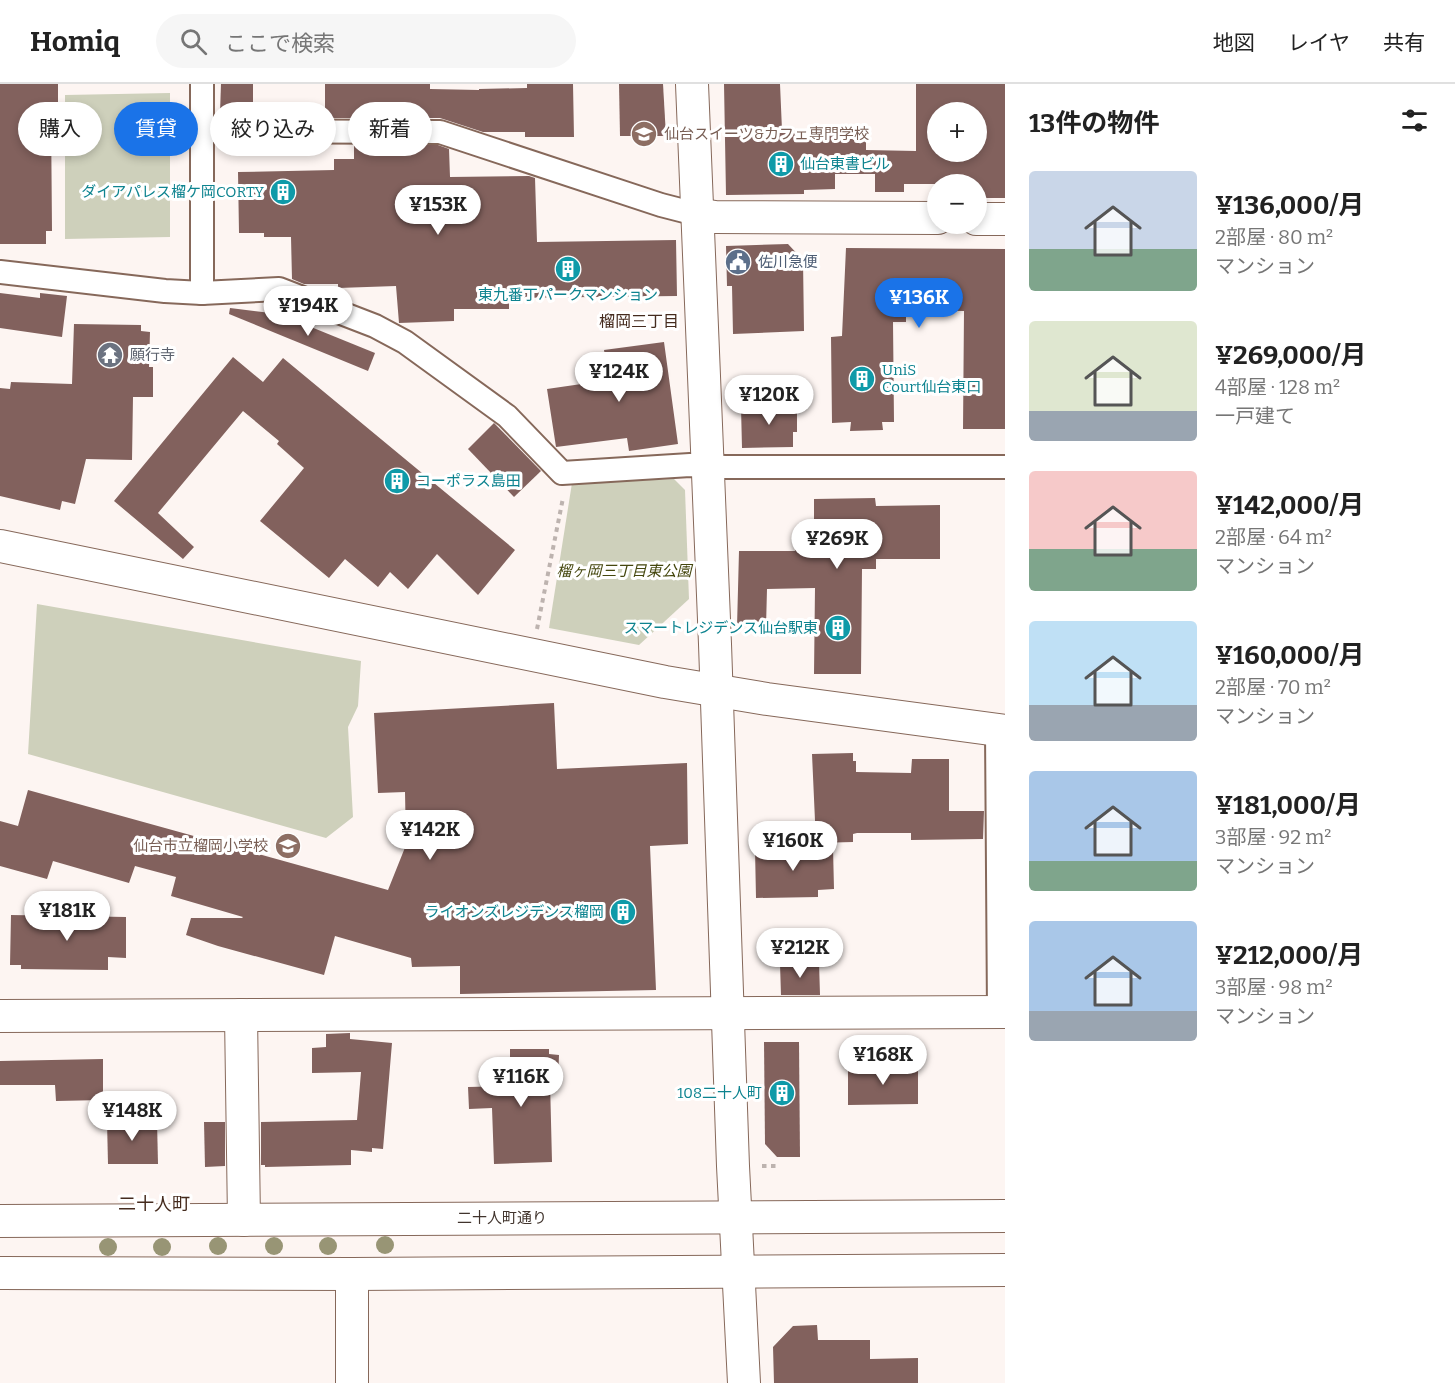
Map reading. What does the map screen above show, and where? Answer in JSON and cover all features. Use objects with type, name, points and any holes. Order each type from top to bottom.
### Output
[{"type":"street","points":[[202,84],[202,293]]},
{"type":"street","points":[[692,84],[717,691],[735,1216],[744,1383]]},
{"type":"street","points":[[202,130],[440,132],[671,208],[696,214],[715,217],[927,218]]},
{"type":"street","points":[[987,219],[1005,219]]},
{"type":"street","points":[[0,272],[165,291],[202,293],[279,290],[375,326],[405,342],[507,416],[562,473],[690,465],[1005,467]]},
{"type":"street","points":[[0,546],[717,691],[1001,730],[1002,1012],[0,1016]]},
{"type":"street","points":[[241,1015],[244,1220]]},
{"type":"street","name":"二十人町通り","points":[[0,1221],[1005,1216]]},
{"type":"street","points":[[0,1273],[352,1274],[1005,1270]]},
{"type":"street","points":[[352,1274],[352,1383]]},
{"type":"path","points":[[537,632],[568,474]]},
{"type":"path","points":[[756,1166],[776,1166]]},
{"type":"green space","points":[[170,93],[170,102],[114,102],[114,156],[170,156],[170,237],[65,239],[65,156],[102,156],[102,102],[65,102],[65,95]]},
{"type":"green space","name":"榴ヶ岡三丁目東公園","points":[[674,479],[685,490],[689,599],[639,645],[549,628],[572,483]]},
{"type":"green space","points":[[37,604],[361,661],[358,706],[348,727],[353,817],[326,838],[28,754]]},
{"type":"building","points":[[0,84],[58,84],[58,102],[18,102],[18,156],[51,156],[52,231],[46,231],[46,244],[0,244]]},
{"type":"building","points":[[221,84],[253,84],[253,102],[220,102]]},
{"type":"building","points":[[325,84],[430,84],[430,89],[479,90],[527,88],[527,84],[573,84],[574,137],[525,137],[525,132],[483,132],[440,118],[432,118],[432,102],[348,102],[348,118],[336,118],[336,102],[325,102]]},
{"type":"building","points":[[619,84],[663,84],[666,136],[620,136]]},
{"type":"building","points":[[724,84],[780,84],[782,130],[836,129],[836,138],[866,138],[866,150],[916,151],[916,84],[1005,84],[1005,198],[987,198],[987,174],[927,174],[927,184],[904,184],[904,192],[875,192],[875,174],[835,174],[835,189],[804,190],[804,194],[726,195]]},
{"type":"building","points":[[432,145],[438,145],[449,149],[450,177],[529,176],[535,178],[537,242],[676,240],[677,296],[509,298],[509,309],[454,309],[454,321],[399,323],[396,286],[338,288],[338,284],[304,284],[292,279],[291,237],[264,237],[264,233],[239,233],[238,172],[334,170],[334,159],[354,159],[354,156],[432,156]]},
{"type":"building","points":[[788,244],[803,260],[804,331],[733,334],[732,286],[727,286],[726,246]]},
{"type":"building","points":[[846,248],[1005,249],[1005,429],[963,429],[964,311],[906,310],[906,322],[893,322],[894,422],[882,422],[883,430],[850,431],[851,422],[832,423],[831,337],[842,336]]},
{"type":"building","points":[[0,293],[40,298],[40,293],[67,296],[62,337],[0,328]]},
{"type":"building","points":[[230,308],[279,314],[375,353],[368,371],[229,314]]},
{"type":"building","points":[[74,324],[141,325],[141,331],[150,332],[149,367],[153,367],[153,397],[133,397],[132,460],[86,459],[75,504],[62,501],[60,510],[0,496],[0,388],[10,389],[11,382],[72,384]]},
{"type":"building","points":[[664,342],[678,444],[629,451],[627,438],[556,447],[547,389],[609,380],[604,350]]},
{"type":"building","name":"コーポラス島田","points":[[233,357],[263,382],[283,358],[515,550],[478,595],[437,554],[408,589],[390,572],[378,587],[345,559],[329,578],[260,521],[304,468],[277,444],[279,441],[243,411],[158,513],[194,547],[183,559],[114,501]]},
{"type":"building","points":[[797,405],[797,432],[793,432],[793,447],[742,448],[741,407]]},
{"type":"building","points":[[494,423],[541,471],[514,497],[468,449]]},
{"type":"building","points":[[875,498],[876,506],[940,505],[940,559],[876,559],[876,569],[862,569],[861,674],[814,674],[815,588],[767,589],[766,627],[737,627],[739,551],[795,551],[795,537],[814,537],[814,499]]},
{"type":"building","points":[[554,703],[557,769],[687,763],[688,844],[650,846],[656,990],[460,994],[460,966],[412,967],[411,958],[335,936],[324,975],[186,935],[191,918],[243,917],[171,896],[176,877],[135,866],[129,883],[53,861],[47,879],[0,866],[0,821],[18,826],[28,790],[388,890],[406,845],[405,792],[378,793],[374,713]]},
{"type":"building","points":[[853,753],[856,772],[911,773],[912,759],[949,759],[949,811],[984,811],[983,839],[911,840],[911,833],[857,833],[853,834],[853,842],[816,843],[812,754]]},
{"type":"building","points":[[833,848],[834,889],[818,890],[818,897],[756,898],[755,849]]},
{"type":"building","points":[[11,915],[126,917],[126,958],[108,957],[108,970],[21,969],[21,965],[10,965]]},
{"type":"building","points":[[819,963],[820,995],[781,995],[780,964]]},
{"type":"building","points":[[350,1033],[350,1039],[392,1043],[383,1149],[372,1148],[372,1152],[351,1150],[351,1165],[265,1167],[261,1165],[261,1122],[357,1120],[361,1072],[312,1073],[312,1048],[326,1047],[326,1034]]},
{"type":"building","name":"108二十人町","points":[[764,1042],[799,1042],[800,1157],[777,1157],[765,1144]]},
{"type":"building","points":[[510,1049],[549,1049],[549,1054],[559,1055],[558,1081],[550,1081],[552,1162],[494,1164],[492,1108],[469,1109],[468,1087],[510,1086]]},
{"type":"building","points":[[103,1059],[103,1100],[56,1101],[55,1085],[0,1085],[0,1061]]},
{"type":"building","points":[[918,1066],[918,1104],[848,1105],[848,1067]]},
{"type":"building","points":[[107,1121],[157,1121],[158,1164],[108,1164]]},
{"type":"building","points":[[204,1122],[225,1122],[225,1166],[205,1167]]},
{"type":"building","points":[[817,1325],[818,1340],[870,1340],[870,1359],[918,1358],[918,1383],[774,1383],[773,1347],[793,1326]]},
{"type":"place","name":"仙台スイーツ&カフェ専門学校","points":[[644,134]]},
{"type":"place","name":"仙台東書ビル","points":[[781,164]]},
{"type":"place","name":"ダイアパレス榴ケ岡CORTY","points":[[283,192]]},
{"type":"place","name":"佐川急便","points":[[738,262]]},
{"type":"place","name":"東九番丁パークマンション","points":[[568,269]]},
{"type":"place","name":"願行寺","points":[[110,355]]},
{"type":"place","name":"UniS Court仙台東口","points":[[862,379]]},
{"type":"place","name":"コーポラス島田","points":[[397,481]]},
{"type":"place","name":"スマートレジデンス仙台駅東","points":[[838,628]]},
{"type":"place","name":"仙台市立榴岡小学校","points":[[288,846]]},
{"type":"place","name":"ライオンズレジデンス榴岡","points":[[623,912]]},
{"type":"place","name":"108二十人町","points":[[782,1093]]},
{"type":"district","name":"榴岡三丁目","points":[[639,321]]},
{"type":"district","name":"二十人町","points":[[154,1204]]}]
